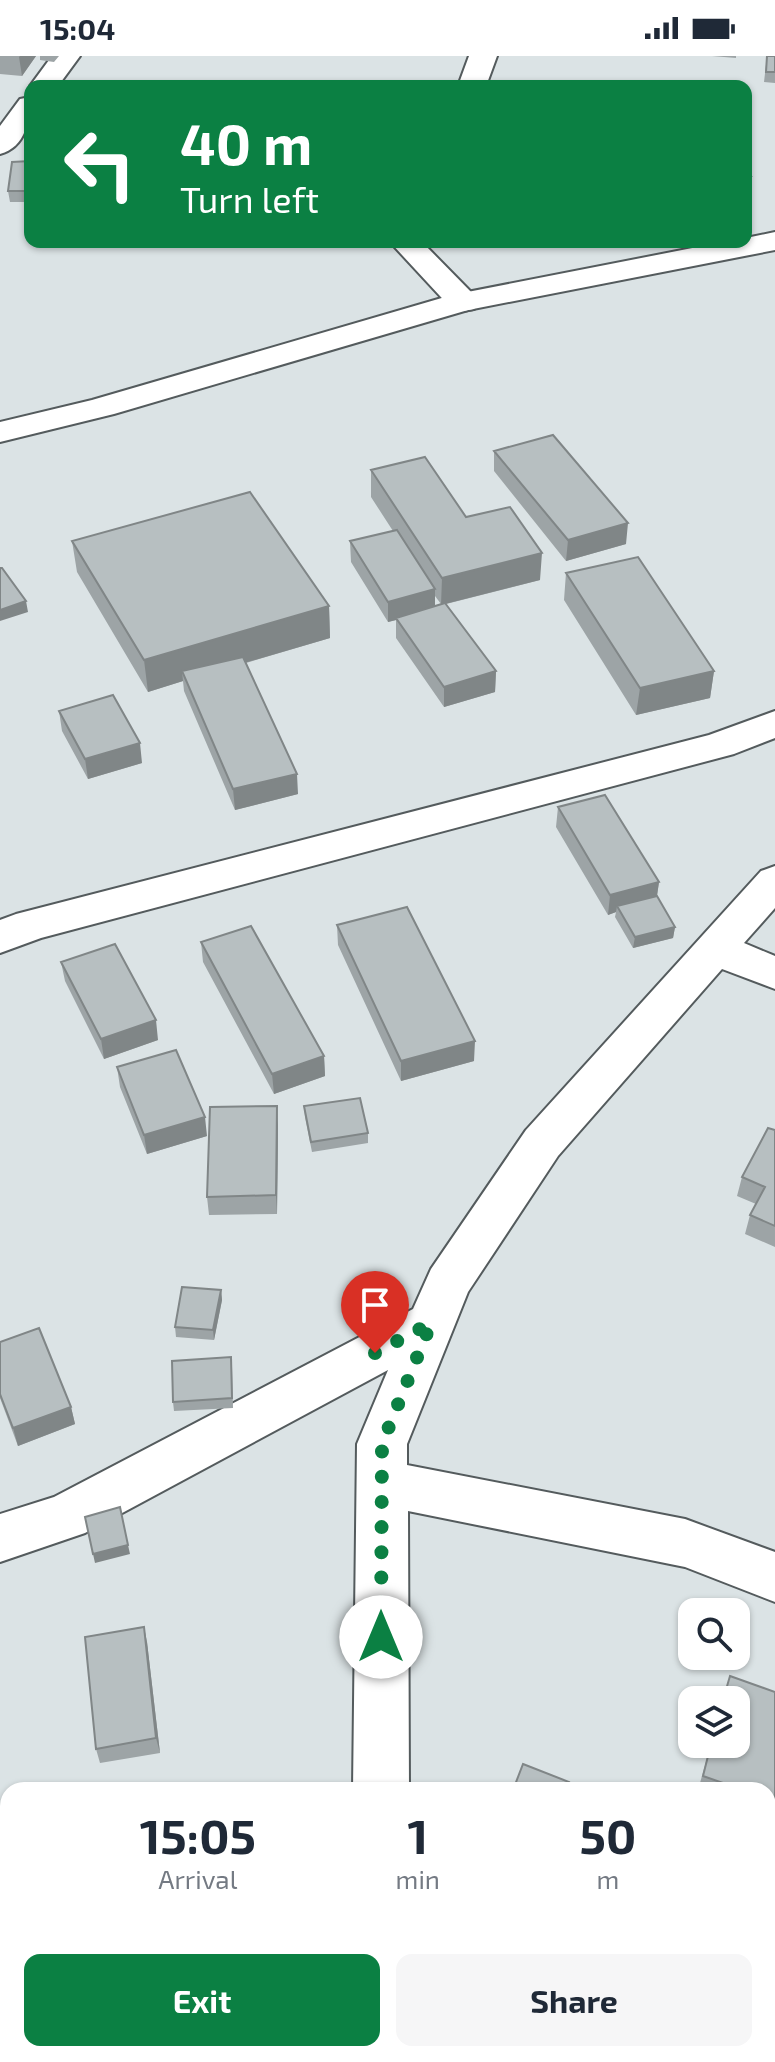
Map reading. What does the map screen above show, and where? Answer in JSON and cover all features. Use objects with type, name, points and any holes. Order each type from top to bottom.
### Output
[{"type":"street","points":[[48,80],[66,56]]},
{"type":"street","points":[[474,80],[483,56]]},
{"type":"street","points":[[0,145],[24,113]]},
{"type":"street","points":[[752,245],[775,241]]},
{"type":"street","points":[[411,248],[463,302]]},
{"type":"street","points":[[0,432],[102,407],[463,302],[739,248]]},
{"type":"street","points":[[0,937],[31,925],[720,745],[775,724]]},
{"type":"street","points":[[381,1782],[382,1444],[448,1283],[542,1143],[775,881]]},
{"type":"street","points":[[713,948],[775,973]]},
{"type":"street","points":[[0,1538],[67,1516],[431,1323]]},
{"type":"street","points":[[382,1483],[685,1543],[775,1577]]},
{"type":"building","points":[[767,56],[775,56],[775,72],[766,72]]},
{"type":"building","points":[[24,161],[24,191],[8,191],[12,162]]},
{"type":"building","points":[[553,435],[628,523],[568,540],[494,451]]},
{"type":"building","points":[[425,457],[466,517],[510,507],[542,553],[442,578],[371,470]]},
{"type":"building","points":[[250,492],[329,606],[144,660],[72,541]]},
{"type":"building","points":[[397,530],[435,589],[388,602],[350,541]]},
{"type":"building","points":[[638,557],[714,671],[640,688],[566,573]]},
{"type":"building","points":[[2,568],[26,601],[0,610]]},
{"type":"building","points":[[445,603],[496,671],[444,687],[396,618]]},
{"type":"building","points":[[243,657],[297,774],[233,789],[182,671]]},
{"type":"building","points":[[113,695],[140,743],[85,759],[59,711]]},
{"type":"building","points":[[605,795],[659,882],[610,895],[558,807]]},
{"type":"building","points":[[657,896],[675,927],[635,937],[617,906]]},
{"type":"building","points":[[407,907],[475,1041],[401,1061],[337,925]]},
{"type":"building","points":[[251,926],[324,1056],[272,1074],[201,942]]},
{"type":"building","points":[[115,944],[156,1020],[101,1039],[61,962]]},
{"type":"building","points":[[176,1050],[205,1117],[144,1135],[117,1067]]},
{"type":"building","points":[[360,1098],[368,1133],[311,1142],[304,1106]]},
{"type":"building","points":[[277,1106],[276,1195],[207,1197],[210,1107]]},
{"type":"building","points":[[768,1128],[775,1130],[775,1226],[750,1215],[765,1187],[742,1177]]},
{"type":"building","points":[[182,1287],[221,1290],[213,1330],[175,1327]]},
{"type":"building","points":[[39,1328],[71,1407],[13,1428],[0,1394],[0,1342]]},
{"type":"building","points":[[231,1357],[232,1398],[173,1402],[172,1361]]},
{"type":"building","points":[[120,1507],[128,1545],[93,1554],[85,1517]]},
{"type":"building","points":[[144,1627],[156,1738],[96,1749],[85,1637]]},
{"type":"building","points":[[730,1676],[775,1692],[775,1782],[720,1782],[703,1776],[708,1758],[750,1758],[750,1686],[727,1686]]},
{"type":"building","points":[[523,1764],[569,1782],[516,1782]]},
{"type":"route","points":[[375,1353],[431,1323],[382,1444],[381,1637]]}]
